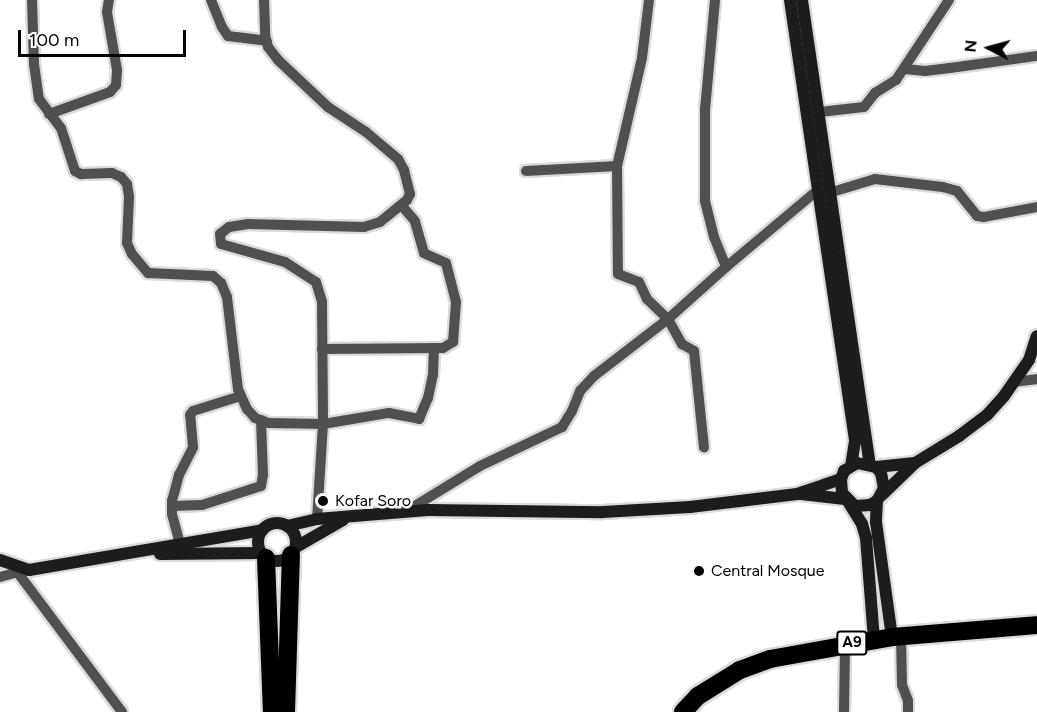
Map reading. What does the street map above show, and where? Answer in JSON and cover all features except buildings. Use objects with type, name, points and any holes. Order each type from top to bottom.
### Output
[{"type":"highway","points":[[286,712],[294,550]]},
{"type":"highway","points":[[264,555],[272,712]]},
{"type":"highway","name":"A9","points":[[683,712],[698,696],[740,670],[770,659],[889,638],[1037,625]]},
{"type":"main road","points":[[790,0],[855,441],[851,466]]},
{"type":"main road","points":[[802,0],[873,466],[884,480],[876,522],[889,638]]},
{"type":"main road","points":[[797,494],[847,501],[862,507],[879,499],[915,463],[959,436],[987,415],[1029,360],[1037,336]]},
{"type":"main road","points":[[0,560],[23,571],[135,554],[263,530],[275,524],[287,526],[317,519],[405,512],[603,512],[690,507],[797,494],[841,479],[851,466],[857,463],[873,466],[915,463]]},
{"type":"main road","points":[[841,479],[842,493],[859,517],[866,538],[889,638]]},
{"type":"main road","points":[[135,554],[264,555],[280,561],[347,518]]},
{"type":"main road","points":[[287,526],[296,538],[294,550]]},
{"type":"main road","points":[[263,530],[259,541],[264,555]]},
{"type":"street","points":[[32,0],[36,85],[39,99],[61,128],[75,171],[81,174],[112,173],[121,177],[127,184],[129,197],[127,243],[147,273],[160,276],[213,276],[221,284],[227,297],[241,396],[247,409],[268,423],[323,424],[389,413],[419,419],[428,398],[433,375],[434,348]]},
{"type":"street","points":[[49,114],[110,92],[116,85],[117,70],[107,12],[109,0]]},
{"type":"street","points":[[211,0],[228,36],[267,41]]},
{"type":"street","points":[[264,0],[267,41],[278,60],[297,81],[398,159],[404,170],[410,194],[401,205],[380,222],[364,227],[248,224],[229,227],[220,234],[221,244],[285,262],[316,282],[322,302],[323,424],[317,519]]},
{"type":"street","points":[[649,0],[642,58],[617,166],[618,274],[639,282],[647,299],[669,319],[682,344],[696,355],[704,447]]},
{"type":"street","points":[[715,0],[705,109],[705,201],[714,237],[726,267]]},
{"type":"street","points":[[820,112],[864,107],[874,93],[896,80],[949,0]]},
{"type":"street","points":[[905,69],[925,71],[1037,56]]},
{"type":"street","points":[[526,171],[617,166]]},
{"type":"street","points":[[832,192],[875,179],[943,187],[957,191],[977,216],[984,217],[1037,207]]},
{"type":"street","points":[[405,512],[480,466],[562,427],[580,391],[594,376],[669,319],[726,267],[819,189]]},
{"type":"street","points":[[322,349],[443,348],[453,342],[456,302],[446,263],[424,253],[415,220],[401,205]]},
{"type":"street","points":[[1014,382],[1037,379]]},
{"type":"street","points":[[180,544],[172,506],[179,475],[193,447],[190,416],[193,411],[241,396]]},
{"type":"street","points":[[172,506],[202,505],[261,486],[263,475],[261,420]]},
{"type":"street","points":[[0,577],[23,571],[122,712]]},
{"type":"street","points":[[889,638],[908,701],[908,712]]},
{"type":"street","points":[[844,712],[845,645]]},
{"type":"place","name":"Kofar Soro","points":[[323,501]]},
{"type":"place","name":"Central Mosque","points":[[699,571]]}]
